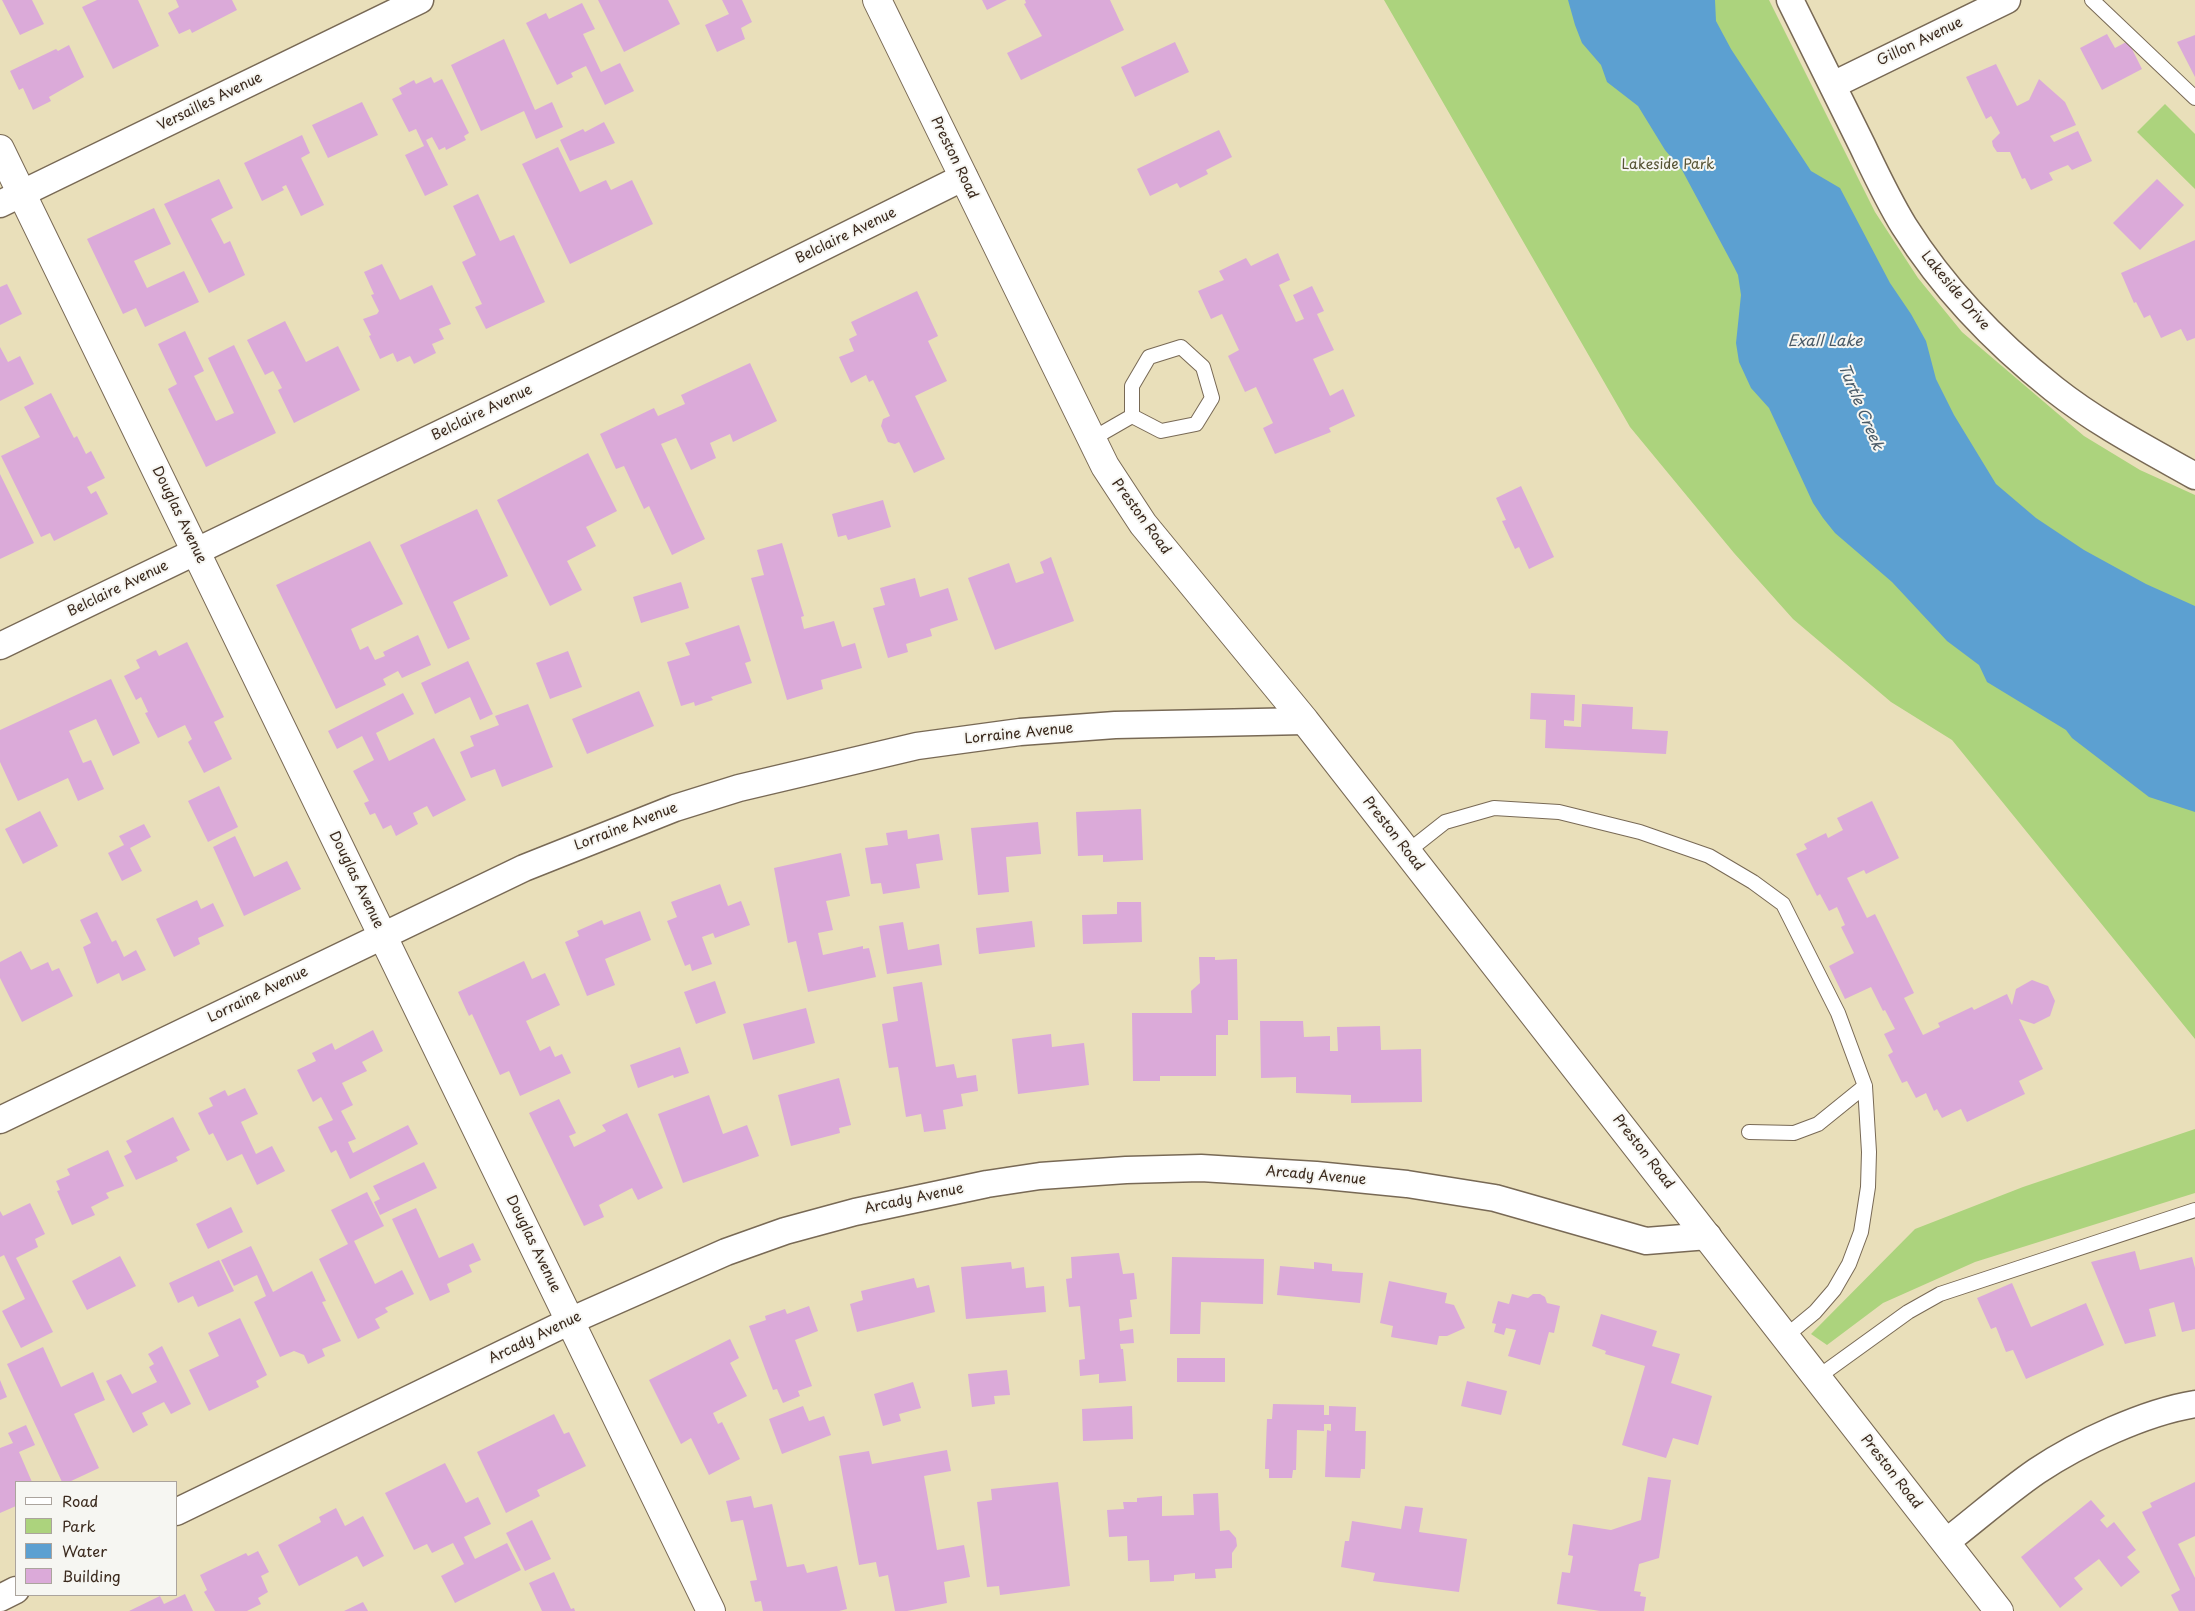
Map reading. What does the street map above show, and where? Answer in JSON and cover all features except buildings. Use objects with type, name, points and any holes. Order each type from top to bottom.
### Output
[{"type":"main road","name":"Preston Road","points":[[877,0],[1092,439],[1106,466],[1143,524],[1305,721],[1999,1611]]},
{"type":"main road","name":"Douglas Avenue","points":[[0,149],[11,199],[196,551],[711,1611]]},
{"type":"street","name":"Versailles Avenue","points":[[11,199],[420,0]]},
{"type":"street","name":"Lakeside Drive","points":[[1790,0],[1903,225],[1934,271],[1971,313],[2008,350],[2054,390],[2112,429],[2195,476]]},
{"type":"street","name":"Gillon Avenue","points":[[1832,85],[2007,0]]},
{"type":"street","name":"Belclaire Avenue","points":[[0,646],[688,314],[964,177]]},
{"type":"street","name":"Lorraine Avenue","points":[[0,1120],[524,868],[608,833],[675,808],[739,788],[917,746],[1020,732],[1115,725],[1305,721]]},
{"type":"street","name":"Arcady Avenue","points":[[178,1511],[570,1321],[717,1255],[785,1231],[928,1195],[1040,1176],[1107,1171],[1202,1168],[1316,1175],[1495,1198],[1646,1241],[1708,1236]]},
{"type":"street","points":[[1946,1542],[2037,1471],[2086,1442],[2148,1417],[2195,1404]]},
{"type":"street","points":[[0,1598],[15,1590]]},
{"type":"lane","points":[[2092,0],[2195,98]]},
{"type":"lane","points":[[1181,347],[1203,367],[1212,398],[1196,424],[1161,431],[1132,416],[1132,386],[1149,358],[1181,347]]},
{"type":"lane","points":[[1092,439],[1132,416]]},
{"type":"lane","points":[[1407,852],[1446,822],[1494,808],[1559,812],[1640,832],[1709,856],[1753,882],[1783,904],[1838,1012],[1865,1086],[1869,1152],[1868,1187],[1861,1232],[1849,1264],[1834,1290],[1815,1312],[1786,1336]]},
{"type":"lane","points":[[1749,1132],[1794,1133],[1818,1124],[1865,1086]]},
{"type":"lane","points":[[1818,1377],[1908,1312],[1940,1294],[2195,1210]]},
{"type":"green space","name":"Lakeside Park","points":[[1384,0],[1769,0],[1875,212],[1918,278],[1962,332],[2084,436],[2140,470],[2195,495],[2195,1039],[1952,740],[1891,702],[1793,619],[1734,553],[1630,427]]},
{"type":"green space","points":[[2165,104],[2195,134],[2195,189],[2137,132]]},
{"type":"green space","points":[[2195,1129],[2195,1193],[1975,1262],[1883,1303],[1827,1345],[1811,1334],[1915,1229],[2023,1187]]},
{"type":"water","name":"Exall Lake","points":[[1568,0],[1715,0],[1716,21],[1731,49],[1811,171],[1840,188],[1890,283],[1926,341],[1936,379],[1954,415],[1996,484],[2036,518],[2084,550],[2146,584],[2195,606],[2195,812],[2149,797],[2072,738],[2066,730],[1987,682],[1979,665],[1947,641],[1892,582],[1835,533],[1823,518],[1813,503],[1769,408],[1751,388],[1739,362],[1736,343],[1741,295],[1738,275],[1682,170],[1665,150],[1638,106],[1607,82],[1601,65],[1582,43]]},
{"type":"water label","name":"Turtle Creek","points":[[1860,407]]}]
